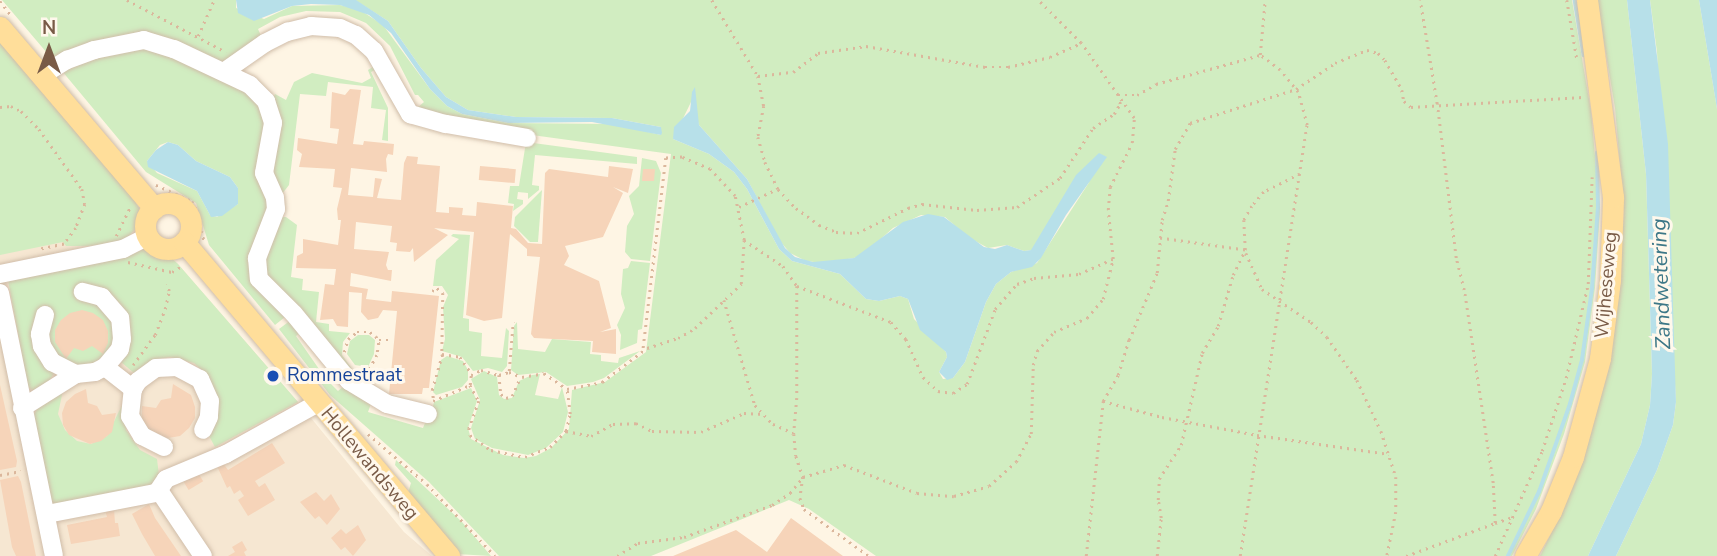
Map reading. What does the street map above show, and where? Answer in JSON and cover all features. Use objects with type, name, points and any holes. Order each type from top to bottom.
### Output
[{"type":"main road","name":"Wijheseweg","points":[[1525,556],[1550,511],[1573,457],[1600,358],[1610,280],[1613,197],[1587,0]]},
{"type":"main road","points":[[8,24],[41,76],[150,196],[145,221],[147,237],[164,249],[193,238]]},
{"type":"main road","name":"Hollewandsweg","points":[[150,196],[178,205],[189,218],[193,238],[318,403],[449,556]]},
{"type":"street","points":[[225,71],[265,43],[287,32],[311,26],[340,28],[356,35],[374,51],[410,114],[446,124],[527,138]]},
{"type":"street","name":"Hollewandsweg","points":[[41,76],[82,54],[132,41],[158,43],[240,78],[259,94],[273,116],[264,173],[275,198],[276,209],[257,258],[259,279],[305,328],[336,368],[356,387],[387,404],[431,406]]},
{"type":"street","points":[[0,274],[98,255],[147,237]]},
{"type":"street","points":[[44,315],[40,334],[46,354],[63,370],[86,374],[105,367],[120,349],[120,318],[102,297],[83,292]]},
{"type":"street","points":[[0,293],[54,556]]},
{"type":"street","points":[[105,367],[127,385],[134,426],[152,443],[164,446]]},
{"type":"street","points":[[127,385],[156,368],[177,367],[190,372],[200,379],[210,401],[209,417],[203,430]]},
{"type":"street","points":[[22,408],[76,374]]},
{"type":"street","points":[[158,491],[166,479],[226,454],[318,403]]},
{"type":"street","points":[[47,514],[158,491],[164,494],[203,556]]},
{"type":"path","points":[[127,0],[241,61]]},
{"type":"path","points":[[198,36],[214,0]]},
{"type":"path","points":[[712,0],[758,76],[764,106],[758,137],[778,189],[804,214],[836,232],[857,233],[908,208],[922,205],[977,210],[1017,207],[1060,178],[1093,128],[1114,114],[1120,104],[1118,95]]},
{"type":"path","points":[[617,556],[638,543],[684,537],[772,505],[790,493],[803,477],[844,465],[917,493],[954,496],[989,486],[1016,463],[1031,434],[1033,365],[1037,351],[1054,332],[1087,318],[1103,299],[1113,259],[1108,210],[1110,187],[1132,143],[1134,118],[1081,43],[1038,0]]},
{"type":"path","points":[[1260,55],[1265,0]]},
{"type":"path","points":[[1420,0],[1437,104],[1455,258],[1464,290],[1493,483],[1495,523]]},
{"type":"path","points":[[1567,0],[1577,60]]},
{"type":"path","points":[[0,1],[8,24]]},
{"type":"path","points":[[758,76],[793,72],[818,53],[866,46],[985,67],[1008,66],[1050,57],[1081,43]]},
{"type":"path","points":[[1086,556],[1103,401],[1118,374],[1157,273],[1175,149],[1190,122],[1296,89],[1335,63],[1367,50],[1378,53],[1385,60],[1402,90],[1404,101],[1411,107],[1583,97],[1585,107]]},
{"type":"path","points":[[1118,95],[1137,95],[1156,84],[1260,55]]},
{"type":"path","points":[[1240,556],[1307,125],[1306,113],[1296,89],[1280,71],[1260,55]]},
{"type":"path","points":[[0,107],[11,106],[21,111],[39,129],[82,189],[84,210],[76,228],[62,244]]},
{"type":"path","points":[[472,374],[486,370],[499,375],[509,372],[522,377],[544,373],[567,389],[603,382],[643,351],[686,334],[741,284],[744,240],[739,206],[728,186],[710,169],[682,157],[666,158],[643,351]]},
{"type":"path","points":[[1495,556],[1542,452],[1566,379],[1585,297],[1591,167]]},
{"type":"path","points":[[1300,174],[1264,192],[1244,220],[1243,236],[1252,272],[1262,289],[1311,322],[1344,360],[1357,380],[1396,477],[1396,512],[1387,556]]},
{"type":"path","points":[[739,206],[778,189]]},
{"type":"path","points":[[98,255],[172,272],[193,238],[197,210],[192,201],[150,196],[131,202],[121,229],[111,241]]},
{"type":"path","points":[[1157,556],[1161,518],[1159,479],[1181,446],[1189,422],[1202,353],[1218,326],[1233,275],[1245,250],[1160,238]]},
{"type":"path","points":[[744,240],[783,266],[797,286],[891,322],[906,339],[923,377],[938,391],[953,393],[967,384],[995,309],[1017,284],[1034,278],[1079,274],[1113,259]]},
{"type":"path","points":[[43,253],[66,247]]},
{"type":"path","points":[[127,385],[155,335],[165,309],[169,291],[167,284]]},
{"type":"path","points":[[797,286],[797,398],[794,434],[796,456],[803,477],[800,498],[804,509],[869,556]]},
{"type":"path","points":[[431,406],[432,390],[442,354],[443,293],[437,288],[432,290]]},
{"type":"path","points":[[724,300],[755,405],[773,424],[794,434]]},
{"type":"path","points":[[509,372],[513,322]]},
{"type":"path","points":[[346,360],[344,349],[351,336],[370,332],[378,340],[390,340]]},
{"type":"path","points":[[362,371],[365,377],[373,366],[378,340]]},
{"type":"path","points":[[442,354],[460,357],[472,374],[470,385],[479,401],[469,433],[491,450],[512,456],[533,456],[550,447],[566,430],[570,414],[567,389]]},
{"type":"path","points":[[499,375],[500,394],[506,398],[512,396],[522,377]]},
{"type":"path","points":[[431,406],[470,385]]},
{"type":"path","points":[[1103,401],[1257,435],[1389,454]]},
{"type":"path","points":[[566,430],[591,436],[613,424],[636,423],[652,431],[701,432],[744,413],[764,414]]},
{"type":"path","name":"Hollewandsweg","points":[[366,432],[427,484],[495,556]]},
{"type":"path","points":[[0,475],[35,468]]},
{"type":"path","points":[[1406,556],[1513,516]]},
{"type":"shaded area","points":[[0,54],[139,208],[136,231],[144,249],[167,254],[178,264],[298,402],[404,532],[432,556],[0,556]]},
{"type":"green space","points":[[2,0],[236,0],[236,8],[264,19],[292,6],[340,5],[360,10],[383,25],[430,89],[447,106],[462,114],[508,123],[613,124],[661,135],[661,127],[612,118],[516,117],[468,110],[446,97],[421,68],[388,21],[355,0],[1572,0],[1591,111],[1600,212],[1595,288],[1585,362],[1564,434],[1536,509],[1512,556],[876,556],[809,509],[789,500],[651,556],[499,556],[429,482],[330,395],[279,329],[291,320],[303,330],[296,336],[326,379],[338,391],[346,384],[372,401],[368,412],[423,428],[425,423],[429,423],[434,402],[471,388],[477,401],[468,428],[471,439],[503,455],[524,458],[536,456],[551,448],[569,429],[572,390],[605,382],[646,352],[671,154],[496,130],[416,109],[424,102],[415,95],[390,46],[366,23],[340,12],[306,11],[280,17],[258,29],[262,38],[221,64],[175,45],[53,60]],"holes":[[[691,102],[699,125],[747,179],[780,241],[790,253],[806,261],[822,263],[854,258],[865,253],[893,228],[921,215],[945,217],[968,237],[988,248],[1007,245],[1024,251],[1032,250],[1090,181],[1037,263],[1011,272],[996,284],[986,302],[965,362],[953,378],[943,379],[939,372],[947,357],[946,352],[914,319],[908,299],[900,296],[879,301],[866,299],[840,274],[792,261],[779,249],[747,189],[734,172],[709,154],[673,139]]]},
{"type":"green space","points":[[1597,0],[1627,0],[1646,174],[1652,374],[1650,405],[1641,444],[1588,556],[1540,556],[1558,519],[1587,442],[1609,367],[1619,290],[1624,211],[1615,108]]},
{"type":"green space","points":[[1650,0],[1699,0],[1717,109],[1717,556],[1616,556],[1657,470],[1673,425],[1676,402],[1657,52]]},
{"type":"green space","points":[[0,39],[133,198],[139,208],[139,225],[125,240],[111,245],[84,246],[66,246],[63,242],[0,255]]},
{"type":"green space","points":[[133,44],[214,71],[263,103],[272,199],[256,250],[285,317],[275,325],[209,245],[196,203],[146,172],[62,71]],"holes":[[[168,142],[178,145],[196,161],[230,177],[238,188],[238,204],[217,217],[210,215],[197,191],[157,173],[147,161],[160,145]]]},
{"type":"green space","points":[[376,65],[379,68],[371,72],[388,108],[388,141],[382,140],[386,110],[371,108],[373,87],[328,82],[326,96],[300,94],[289,185],[282,194],[269,179],[271,102],[275,94],[286,100],[294,82],[312,73],[362,83],[371,78],[368,70]]},
{"type":"green space","points":[[526,142],[637,157],[637,164],[535,155],[532,185],[539,186],[539,190],[528,199],[528,193],[518,192],[517,199],[523,200],[523,204],[513,211],[514,204],[508,203],[510,186],[519,186]]},
{"type":"green space","points":[[642,158],[656,161],[661,173],[650,261],[631,259],[625,252],[627,226],[634,214],[629,196],[639,186]]},
{"type":"green space","points":[[542,190],[538,242],[530,242],[514,226],[515,217]]},
{"type":"green space","points":[[281,217],[286,217],[297,225],[291,277],[303,279],[302,290],[319,292],[316,322],[329,324],[329,331],[350,333],[343,342],[342,355],[358,377],[260,267]]},
{"type":"green space","points":[[470,235],[463,318],[469,319],[469,331],[482,333],[481,356],[502,358],[506,328],[509,331],[507,366],[502,372],[488,368],[473,371],[462,357],[442,351],[445,339],[443,307],[448,295],[442,286],[433,286],[436,260],[459,239],[451,236]]},
{"type":"green space","points":[[144,249],[167,254],[178,264],[298,402],[215,447],[208,434],[217,397],[206,374],[194,363],[170,357],[153,360],[134,373],[121,362],[124,310],[113,297],[82,286],[75,287],[76,299],[94,301],[115,322],[113,351],[88,368],[59,361],[47,340],[54,313],[44,305],[40,310],[54,373],[48,383],[34,391],[28,387],[8,280],[124,257]]},
{"type":"green space","points":[[631,261],[650,263],[642,329],[638,330],[637,343],[620,350],[621,335],[617,325],[625,308],[621,294],[623,269],[628,268]]},
{"type":"green space","points":[[517,322],[518,349],[545,352],[552,339],[591,342],[590,354],[601,355],[601,361],[618,363],[619,358],[640,351],[604,378],[593,382],[567,386],[546,372],[518,375],[511,370],[514,326]]},
{"type":"green space","points":[[358,335],[369,335],[375,340],[374,354],[368,367],[355,365],[347,354],[350,341]]},
{"type":"green space","points":[[447,356],[463,361],[468,370],[468,380],[462,387],[436,395],[433,392],[441,360]]},
{"type":"green space","points":[[484,371],[497,377],[499,395],[504,399],[512,398],[519,381],[532,375],[540,374],[535,395],[558,399],[562,387],[568,412],[563,432],[546,448],[528,455],[492,448],[475,439],[471,428],[480,400],[471,379]]},
{"type":"green space","points":[[63,390],[58,414],[65,430],[77,441],[91,444],[107,436],[124,401],[126,430],[140,450],[157,459],[160,484],[52,509],[32,418],[37,409]]},
{"type":"green space","points":[[396,460],[462,522],[491,556],[456,554],[408,493],[411,483],[395,465]]},
{"type":"water","points":[[236,0],[356,0],[388,21],[421,68],[446,97],[468,110],[516,117],[612,118],[661,127],[662,133],[661,135],[592,122],[508,123],[462,114],[447,106],[430,89],[391,33],[369,15],[340,5],[311,4],[292,6],[254,21],[238,13]]},
{"type":"water","name":"Zandwetering","points":[[1627,0],[1650,0],[1668,144],[1676,402],[1673,425],[1657,470],[1616,556],[1588,556],[1641,444],[1650,405],[1652,374],[1646,174]]},
{"type":"water","points":[[1699,0],[1717,0],[1717,109]]},
{"type":"water","points":[[695,87],[699,125],[747,179],[785,248],[795,257],[813,262],[854,258],[903,222],[928,214],[944,217],[984,247],[995,249],[1007,245],[1024,251],[1031,250],[1076,175],[1099,153],[1107,157],[1066,215],[1041,258],[1032,267],[1011,272],[996,284],[986,302],[965,362],[953,378],[947,380],[939,372],[947,357],[946,352],[920,330],[908,299],[900,296],[879,301],[866,299],[840,274],[792,261],[779,249],[747,189],[734,172],[709,154],[673,139],[674,127],[690,111]]},
{"type":"water","points":[[168,142],[178,145],[196,161],[230,177],[238,188],[238,204],[222,216],[211,217],[197,191],[148,167],[147,161],[156,150]]},
{"type":"building","points":[[350,89],[361,90],[353,144],[363,145],[364,141],[394,144],[393,155],[388,154],[386,159],[387,172],[351,168],[348,195],[373,197],[375,178],[382,179],[377,198],[401,200],[404,163],[407,156],[418,157],[417,164],[440,166],[436,212],[449,213],[449,207],[463,208],[462,215],[476,216],[477,202],[513,206],[511,228],[516,229],[528,243],[542,244],[545,173],[549,169],[608,177],[609,166],[633,169],[628,193],[613,187],[623,193],[603,237],[565,246],[569,256],[564,265],[599,281],[611,328],[600,332],[616,329],[616,354],[592,352],[593,341],[534,338],[531,334],[540,257],[527,256],[527,249],[510,234],[502,318],[484,321],[466,315],[474,232],[434,228],[448,235],[414,262],[413,248],[410,252],[396,251],[397,243],[390,242],[392,226],[356,222],[354,249],[389,252],[386,265],[388,270],[392,270],[391,281],[351,273],[350,286],[368,289],[366,299],[391,302],[392,291],[439,296],[429,388],[423,388],[422,394],[389,394],[397,311],[383,310],[378,318],[368,320],[361,312],[362,293],[349,292],[348,327],[337,326],[333,319],[320,320],[325,284],[334,285],[336,269],[296,268],[297,256],[303,253],[303,239],[338,245],[341,220],[338,220],[337,209],[342,188],[333,187],[335,169],[299,167],[302,154],[297,150],[298,138],[337,144],[339,129],[330,128],[332,92],[345,95]]},
{"type":"building","points":[[480,166],[516,169],[515,183],[479,180]]},
{"type":"building","points":[[643,169],[655,169],[654,181],[642,181]]},
{"type":"building","points":[[82,310],[103,320],[108,331],[108,343],[103,354],[92,346],[83,351],[74,348],[66,359],[55,342],[55,330],[61,320],[70,313]]},
{"type":"building","points":[[173,384],[191,395],[195,418],[180,436],[157,436],[147,428],[142,418],[142,406],[156,408],[161,400],[171,398]]},
{"type":"building","points":[[0,385],[17,461],[16,467],[0,470]]},
{"type":"building","points":[[86,389],[88,403],[97,406],[102,415],[116,413],[112,432],[101,441],[90,444],[69,435],[63,425],[62,413],[66,402]]},
{"type":"building","points":[[272,443],[285,463],[255,481],[259,487],[265,483],[275,500],[248,516],[238,500],[244,496],[240,490],[234,494],[230,486],[227,488],[217,466],[223,463],[228,470]]},
{"type":"building","points":[[197,471],[203,481],[189,490],[182,480]]},
{"type":"building","points":[[18,476],[36,556],[16,556],[12,547],[0,480]]},
{"type":"building","points":[[316,492],[324,501],[331,494],[340,509],[327,525],[319,516],[315,519],[300,502]]},
{"type":"building","points":[[149,504],[155,518],[181,556],[155,556],[132,514]]},
{"type":"building","points":[[114,509],[120,536],[71,544],[67,525],[107,517],[105,510]]},
{"type":"building","points":[[791,518],[843,556],[673,556],[736,530],[767,552]]},
{"type":"building","points":[[358,525],[366,540],[353,556],[345,547],[341,550],[331,538],[341,529],[346,534]]},
{"type":"building","points":[[242,541],[247,550],[244,552],[246,556],[228,556],[235,552],[232,547]]},
{"type":"waterway","points":[[1575,0],[1584,55]]},
{"type":"waterway","points":[[1508,556],[1539,492],[1570,404],[1582,360],[1592,289],[1598,208],[1597,153]]},
{"type":"place","name":"Rommestraat","points":[[273,376]]}]
